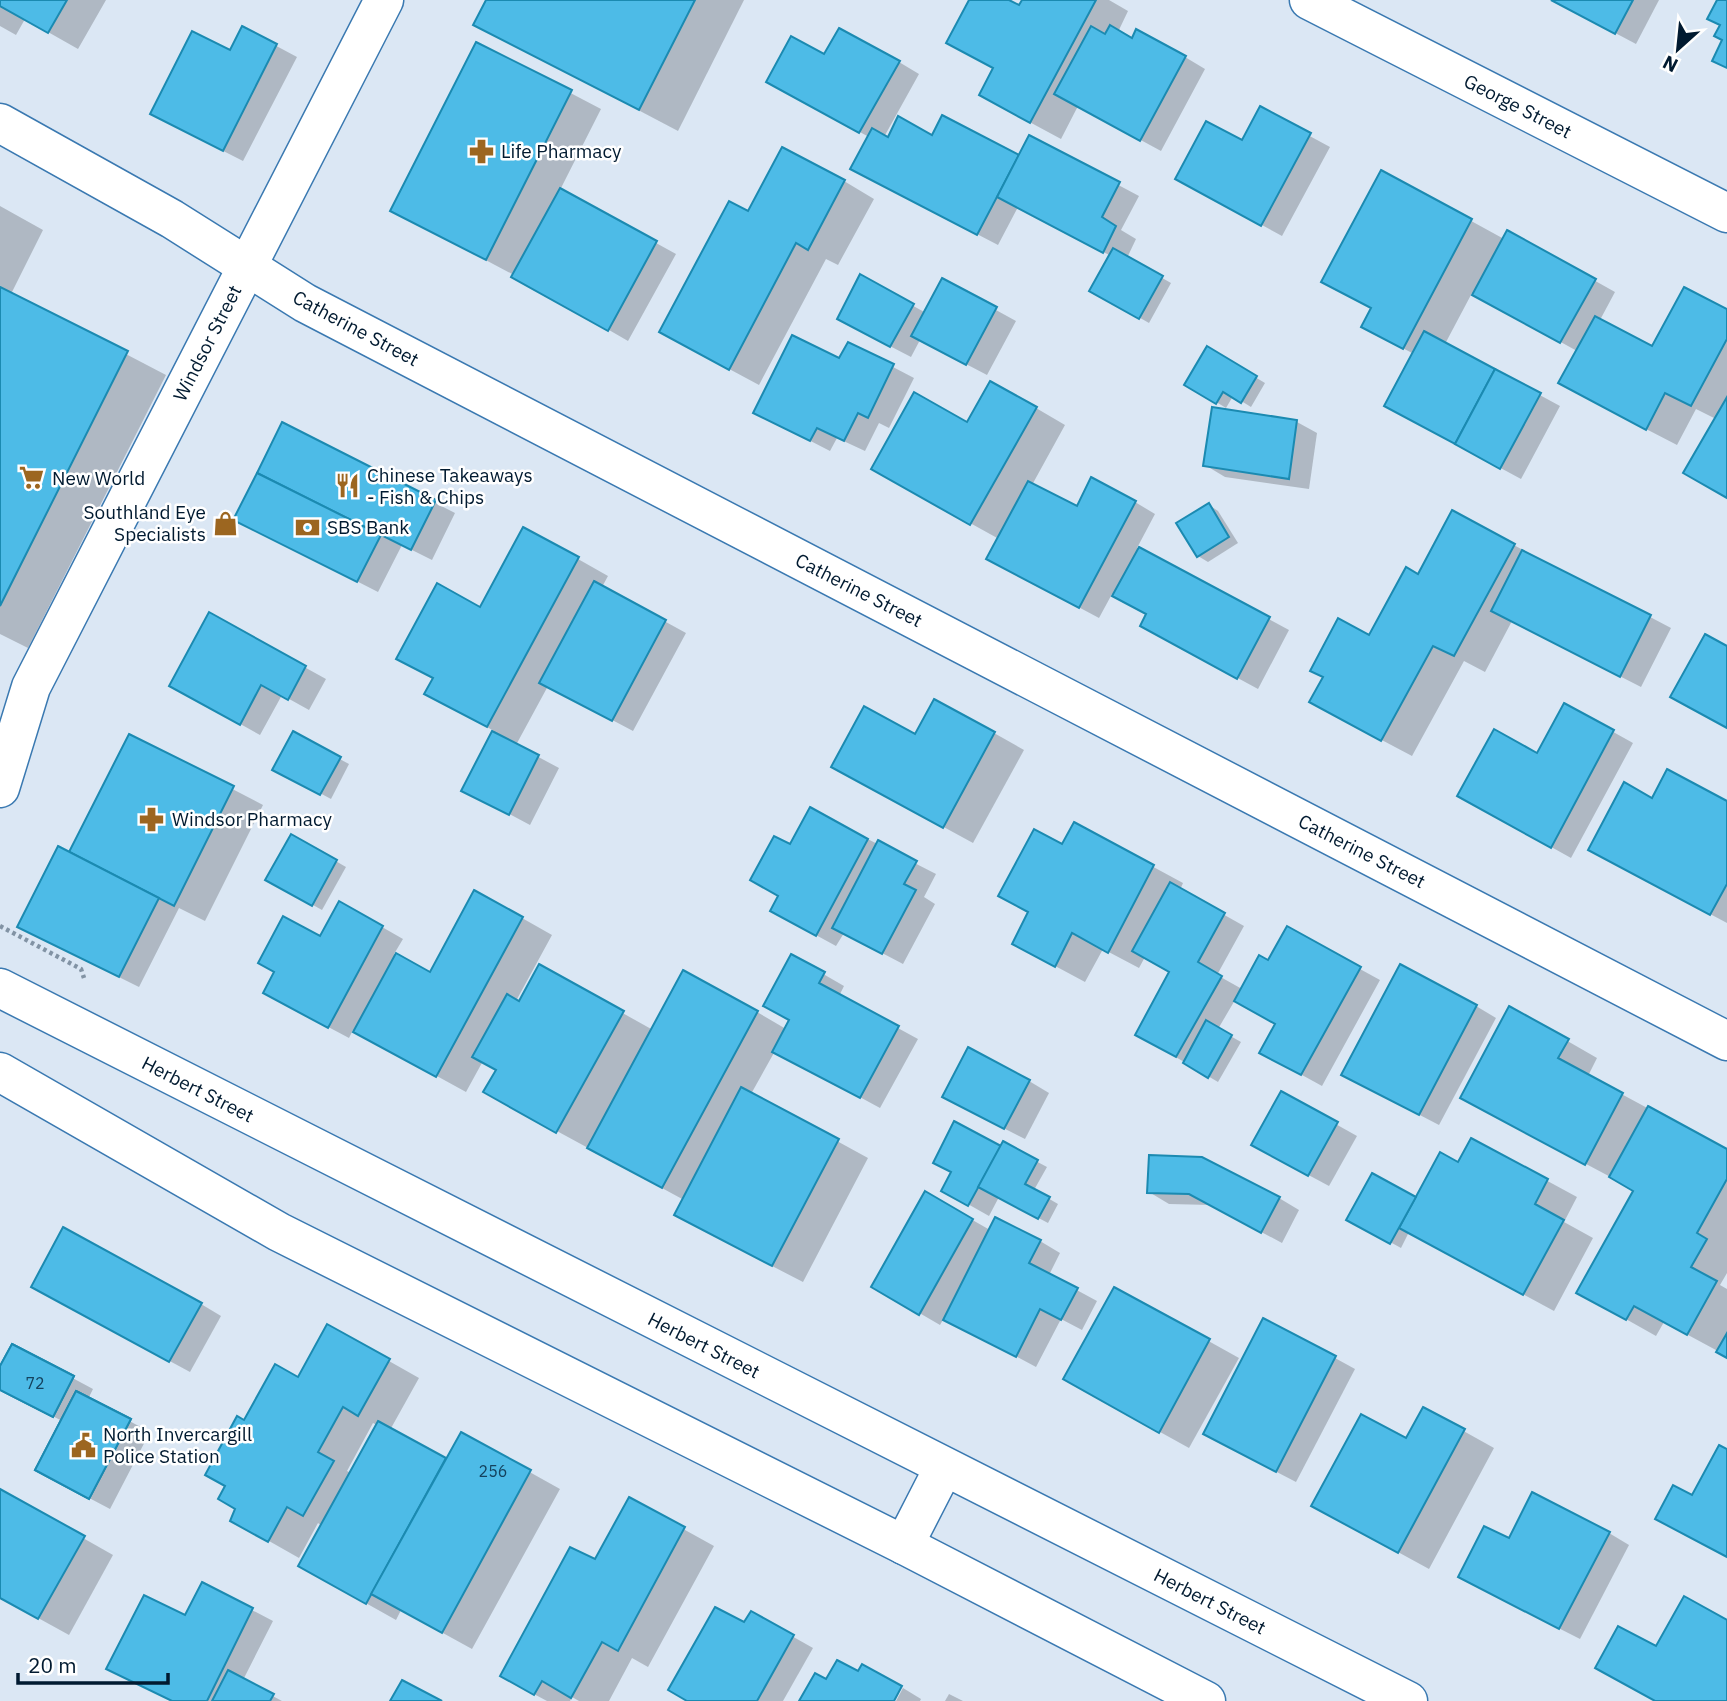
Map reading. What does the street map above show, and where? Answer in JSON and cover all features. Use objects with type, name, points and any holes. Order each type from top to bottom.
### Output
[{"type":"street","name":"Windsor Street","points":[[0,788],[31,687],[384,0]]},
{"type":"street","name":"George Street","points":[[1309,0],[1727,213]]},
{"type":"street","name":"Catherine Street","points":[[0,123],[172,219],[305,303],[1727,1041]]},
{"type":"street","name":"Windsor Street","points":[[0,723],[31,687]]},
{"type":"street","name":"Herbert Street","points":[[0,988],[1408,1701]]},
{"type":"street","points":[[0,1072],[279,1232],[904,1545],[1206,1701]]},
{"type":"street","points":[[904,1545],[944,1467]]},
{"type":"path","points":[[0,926],[81,968],[86,981]]},
{"type":"building","points":[[0,0],[67,0],[48,33],[0,6]]},
{"type":"building","points":[[486,0],[695,0],[639,110],[473,25]]},
{"type":"building","points":[[969,0],[1009,0],[1019,5],[1022,0],[1096,0],[1030,123],[979,95],[993,68],[946,43]]},
{"type":"building","points":[[1551,0],[1633,0],[1615,34]]},
{"type":"building","points":[[1717,0],[1727,0],[1727,68],[1712,61],[1722,40],[1714,36],[1720,25],[1707,19]]},
{"type":"building","points":[[1110,25],[1132,38],[1136,29],[1186,56],[1140,141],[1054,94],[1091,26],[1105,34]]},
{"type":"building","points":[[242,26],[277,44],[223,151],[150,114],[192,31],[230,50]]},
{"type":"building","points":[[839,28],[900,61],[859,133],[766,82],[791,36],[824,54]]},
{"type":"building","name":"Life Pharmacy","points":[[476,42],[572,90],[486,260],[390,211]]},
{"type":"building","points":[[1260,106],[1311,133],[1261,226],[1175,179],[1206,121],[1242,140]]},
{"type":"building","points":[[942,115],[1019,155],[977,235],[850,169],[872,128],[888,137],[898,116],[932,135]]},
{"type":"building","points":[[1029,135],[1120,182],[1102,217],[1116,226],[1103,253],[997,197]]},
{"type":"building","points":[[782,147],[845,180],[808,250],[796,243],[729,370],[659,332],[729,201],[748,211]]},
{"type":"building","points":[[1381,170],[1472,219],[1403,349],[1361,327],[1371,308],[1321,282]]},
{"type":"building","points":[[560,188],[657,241],[608,331],[511,277]]},
{"type":"building","points":[[1507,230],[1596,279],[1560,343],[1472,295]]},
{"type":"building","points":[[1113,248],[1163,276],[1139,319],[1089,291]]},
{"type":"building","points":[[860,274],[914,304],[890,347],[837,319]]},
{"type":"building","points":[[942,278],[997,307],[966,365],[911,336]]},
{"type":"building","name":"New World","points":[[0,287],[128,351],[0,606]]},
{"type":"building","points":[[1684,287],[1727,309],[1727,339],[1691,406],[1665,393],[1646,430],[1558,383],[1595,316],[1652,346]]},
{"type":"building","points":[[1424,331],[1495,369],[1455,444],[1384,406]]},
{"type":"building","points":[[792,335],[839,358],[848,342],[894,364],[868,418],[858,413],[844,441],[817,428],[810,441],[753,413]]},
{"type":"building","points":[[1207,346],[1257,376],[1241,403],[1223,392],[1216,404],[1184,385]]},
{"type":"building","points":[[1495,369],[1541,393],[1500,469],[1455,444]]},
{"type":"building","points":[[990,381],[1037,407],[970,525],[871,469],[914,392],[967,422]]},
{"type":"building","points":[[1727,397],[1727,498],[1683,473]]},
{"type":"building","points":[[1212,407],[1297,420],[1289,479],[1203,466]]},
{"type":"building","name":"Chinese Takeaways - Fish & Chips","points":[[282,422],[436,500],[411,550],[257,473]]},
{"type":"building","name":"SBS Bank","points":[[257,473],[381,535],[357,582],[233,520]]},
{"type":"building","points":[[1091,477],[1136,501],[1079,608],[986,559],[1028,481],[1077,506]]},
{"type":"building","points":[[1209,503],[1229,537],[1197,557],[1176,523]]},
{"type":"building","points":[[1452,510],[1515,544],[1454,656],[1433,646],[1381,741],[1309,702],[1323,677],[1310,671],[1338,618],[1369,635],[1406,567],[1418,574]]},
{"type":"building","points":[[523,527],[579,557],[487,727],[424,694],[433,678],[396,659],[437,583],[480,607]]},
{"type":"building","points":[[1139,547],[1270,617],[1237,679],[1140,626],[1146,614],[1112,596]]},
{"type":"building","points":[[1522,550],[1651,615],[1620,677],[1491,611]]},
{"type":"building","points":[[594,581],[666,620],[612,721],[539,683]]},
{"type":"building","points":[[209,612],[306,666],[288,700],[261,685],[240,725],[169,686]]},
{"type":"building","points":[[1705,634],[1727,646],[1727,728],[1670,697]]},
{"type":"building","points":[[934,699],[995,732],[943,828],[831,767],[864,706],[915,734]]},
{"type":"building","points":[[1564,703],[1614,730],[1551,848],[1457,796],[1494,729],[1537,753]]},
{"type":"building","points":[[293,731],[341,757],[320,795],[272,770]]},
{"type":"building","points":[[492,731],[539,755],[509,815],[461,791]]},
{"type":"building","name":"Windsor Pharmacy","points":[[129,734],[234,786],[174,906],[69,852]]},
{"type":"building","points":[[1667,769],[1727,801],[1727,884],[1710,915],[1588,850],[1624,782],[1652,798]]},
{"type":"building","points":[[810,807],[868,839],[816,936],[770,911],[778,896],[750,880],[774,836],[790,844]]},
{"type":"building","points":[[1074,822],[1154,865],[1108,953],[1072,933],[1055,967],[1012,944],[1028,912],[998,896],[1034,829],[1062,844]]},
{"type":"building","points":[[291,834],[337,860],[312,906],[265,880]]},
{"type":"building","points":[[878,840],[917,861],[904,884],[916,890],[882,954],[832,928]]},
{"type":"building","points":[[58,846],[159,898],[119,977],[17,927]]},
{"type":"building","points":[[1170,882],[1225,913],[1198,962],[1222,976],[1176,1057],[1135,1035],[1169,972],[1132,951]]},
{"type":"building","points":[[474,890],[523,917],[436,1077],[353,1032],[396,953],[430,972]]},
{"type":"building","points":[[339,901],[383,926],[328,1028],[263,993],[274,972],[258,963],[283,916],[320,936]]},
{"type":"building","points":[[1287,926],[1361,967],[1301,1075],[1259,1053],[1275,1024],[1234,1001],[1259,955],[1268,960]]},
{"type":"building","points":[[791,954],[825,972],[819,983],[899,1026],[860,1098],[772,1052],[789,1020],[763,1006]]},
{"type":"building","points":[[539,964],[624,1011],[556,1133],[483,1092],[496,1070],[472,1057],[507,994],[519,1001]]},
{"type":"building","points":[[1400,964],[1477,1005],[1419,1115],[1341,1075]]},
{"type":"building","points":[[683,970],[758,1011],[662,1188],[587,1148]]},
{"type":"building","points":[[1509,1006],[1569,1039],[1558,1058],[1623,1093],[1585,1165],[1460,1098]]},
{"type":"building","points":[[1206,1020],[1232,1035],[1208,1078],[1183,1063]]},
{"type":"building","points":[[968,1047],[1030,1080],[1004,1129],[942,1097]]},
{"type":"building","points":[[741,1087],[839,1139],[772,1266],[674,1215]]},
{"type":"building","points":[[1281,1091],[1338,1122],[1308,1176],[1251,1145]]},
{"type":"building","points":[[1648,1106],[1727,1149],[1727,1179],[1697,1233],[1707,1239],[1691,1267],[1717,1281],[1687,1335],[1634,1306],[1626,1320],[1576,1293],[1633,1191],[1609,1177]]},
{"type":"building","points":[[954,1121],[1001,1146],[968,1206],[941,1191],[951,1172],[933,1163]]},
{"type":"building","points":[[1471,1138],[1548,1179],[1535,1204],[1564,1220],[1523,1295],[1399,1228],[1440,1152],[1458,1162]]},
{"type":"building","points":[[1003,1141],[1038,1160],[1025,1184],[1050,1197],[1038,1219],[978,1187]]},
{"type":"building","points":[[1149,1155],[1202,1157],[1280,1197],[1261,1233],[1189,1194],[1147,1193]]},
{"type":"building","points":[[1372,1173],[1416,1197],[1390,1244],[1346,1220]]},
{"type":"building","points":[[925,1191],[973,1219],[919,1315],[871,1287]]},
{"type":"building","points":[[995,1217],[1041,1240],[1029,1263],[1078,1288],[1061,1320],[1040,1309],[1016,1357],[943,1320]]},
{"type":"building","points":[[63,1227],[202,1303],[169,1362],[31,1287]]},
{"type":"building","points":[[1114,1287],[1210,1339],[1159,1433],[1063,1379]]},
{"type":"building","points":[[1263,1318],[1336,1356],[1276,1472],[1203,1434]]},
{"type":"building","points":[[327,1324],[390,1359],[358,1416],[343,1407],[318,1452],[334,1461],[303,1516],[287,1507],[268,1542],[230,1521],[235,1509],[218,1499],[225,1486],[205,1475],[237,1416],[244,1420],[275,1364],[298,1377]]},
{"type":"building","points":[[1727,1333],[1727,1358],[1716,1352]]},
{"type":"building","name":"North Invercargill Police Station","points":[[12,1344],[74,1376],[53,1417],[0,1390],[0,1366]]},
{"type":"building","name":"North Invercargill Police Station","points":[[12,1344],[74,1376],[53,1417],[0,1390],[0,1366]]},
{"type":"building","name":"North Invercargill Police Station","points":[[76,1391],[131,1419],[89,1499],[35,1470]]},
{"type":"building","name":"North Invercargill Police Station","points":[[76,1391],[131,1419],[89,1499],[35,1470]]},
{"type":"building","points":[[1423,1407],[1465,1429],[1398,1553],[1311,1506],[1361,1414],[1406,1438]]},
{"type":"building","points":[[378,1421],[446,1458],[366,1604],[298,1566]]},
{"type":"building","points":[[461,1432],[531,1470],[442,1633],[371,1594]]},
{"type":"building","points":[[1719,1445],[1727,1449],[1727,1557],[1655,1519],[1673,1485],[1692,1495]]},
{"type":"building","points":[[0,1489],[85,1536],[38,1619],[0,1598]]},
{"type":"building","points":[[1532,1492],[1610,1532],[1559,1629],[1458,1577],[1484,1526],[1509,1538]]},
{"type":"building","points":[[629,1497],[685,1527],[618,1651],[602,1642],[571,1698],[542,1681],[534,1695],[500,1676],[570,1547],[595,1559]]},
{"type":"building","points":[[202,1582],[253,1608],[207,1701],[172,1701],[106,1669],[144,1595],[185,1615]]},
{"type":"building","points":[[1684,1596],[1727,1620],[1727,1701],[1655,1701],[1595,1668],[1618,1626],[1656,1646]]},
{"type":"building","points":[[715,1607],[744,1622],[751,1611],[794,1635],[757,1701],[687,1701],[668,1690]]},
{"type":"building","points":[[837,1660],[858,1671],[862,1664],[902,1686],[894,1701],[799,1701],[815,1673],[826,1679]]},
{"type":"building","points":[[228,1670],[274,1694],[270,1701],[212,1701]]},
{"type":"building","points":[[402,1680],[442,1701],[390,1701]]},
{"type":"place","name":"Life Pharmacy","points":[[481,151]]},
{"type":"place","name":"New World","points":[[32,478]]},
{"type":"place","name":"Chinese Takeaways - Fish & Chips","points":[[347,486]]},
{"type":"place","name":"Southland Eye Specialists","points":[[226,523]]},
{"type":"place","name":"SBS Bank","points":[[307,527]]},
{"type":"place","name":"Windsor Pharmacy","points":[[152,819]]},
{"type":"place","name":"North Invercargill Police Station","points":[[83,1445]]}]
